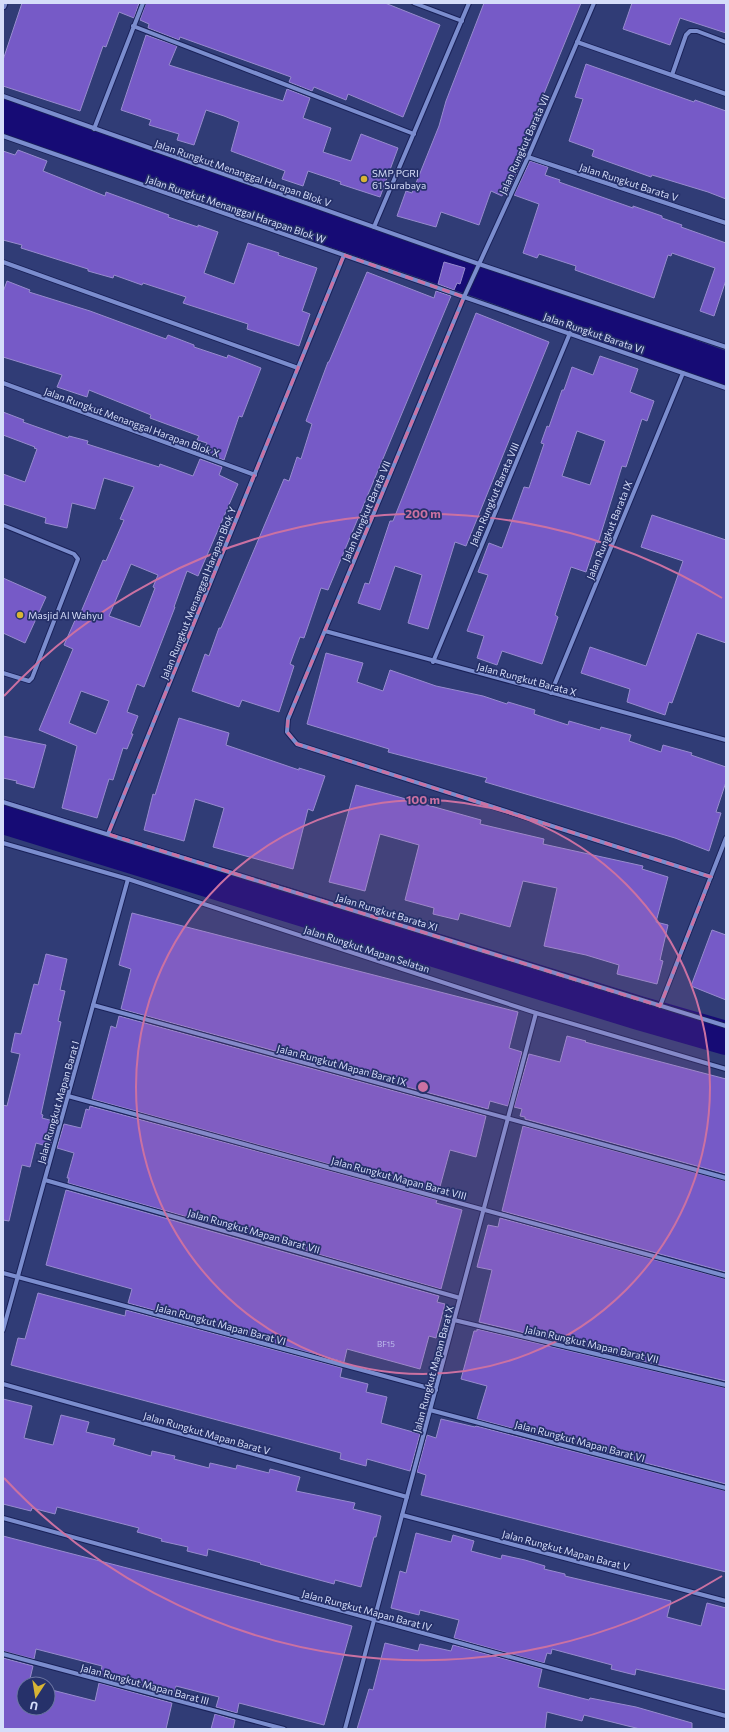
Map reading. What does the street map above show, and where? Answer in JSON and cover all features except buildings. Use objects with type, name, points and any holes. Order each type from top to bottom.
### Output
[{"type":"street","points":[[94,129],[143,3]]},
{"type":"street","points":[[414,3],[462,21]]},
{"type":"street","points":[[374,227],[469,3]]},
{"type":"street","name":"Jalan Rungkut Barata VII","points":[[594,3],[528,157],[464,297],[288,719],[287,732],[297,744],[710,878]]},
{"type":"street","points":[[133,26],[414,134]]},
{"type":"street","points":[[672,75],[686,35],[690,31],[697,31],[726,42]]},
{"type":"street","points":[[577,42],[726,94]]},
{"type":"street","name":"Jalan Rungkut Menanggal Harapan Blok V","points":[[3,96],[479,264]]},
{"type":"street","name":"Jalan Rungkut Menanggal Harapan Blok W","points":[[3,136],[464,297]]},
{"type":"street","name":"Jalan Rungkut Barata V","points":[[528,157],[726,223]]},
{"type":"street","name":"Jalan Rungkut Menanggal Harapan Blok Y","points":[[108,834],[344,255]]},
{"type":"street","points":[[3,262],[298,368]]},
{"type":"street","points":[[479,264],[726,347]]},
{"type":"street","name":"Jalan Rungkut Barata VI","points":[[464,297],[726,388]]},
{"type":"street","name":"Jalan Rungkut Barata VIII","points":[[433,662],[570,333]]},
{"type":"street","name":"Jalan Rungkut Barata IX","points":[[551,693],[683,373]]},
{"type":"street","name":"Jalan Rungkut Menanggal Harapan Blok X","points":[[3,384],[255,475]]},
{"type":"street","points":[[3,525],[74,554],[78,559],[32,678],[25,680],[3,673]]},
{"type":"street","name":"Jalan Rungkut Barata X","points":[[325,631],[433,662],[726,740]]},
{"type":"street","points":[[3,802],[108,834]]},
{"type":"street","name":"Jalan Rungkut Barata XI","points":[[108,834],[726,1026]]},
{"type":"street","points":[[660,1006],[726,838]]},
{"type":"street","name":"Jalan Rungkut Mapan Selatan","points":[[3,843],[128,879],[536,1013],[726,1069]]},
{"type":"street","name":"Jalan Rungkut Mapan Barat I","points":[[3,1330],[128,879]]},
{"type":"street","name":"Jalan Rungkut Mapan Barat IX","points":[[93,1005],[726,1178]]},
{"type":"street","name":"Jalan Rungkut Mapan Barat X","points":[[345,1729],[536,1013]]},
{"type":"street","name":"Jalan Rungkut Mapan Barat VIII","points":[[68,1096],[726,1276]]},
{"type":"street","name":"Jalan Rungkut Mapan Barat VII","points":[[45,1180],[460,1298]]},
{"type":"street","name":"Jalan Rungkut Mapan Barat VI","points":[[3,1273],[436,1390]]},
{"type":"street","name":"Jalan Rungkut Mapan Barat VII","points":[[454,1320],[726,1385]]},
{"type":"street","name":"Jalan Rungkut Mapan Barat V","points":[[3,1384],[407,1497]]},
{"type":"street","name":"Jalan Rungkut Mapan Barat VI","points":[[430,1410],[726,1488]]},
{"type":"street","name":"Jalan Rungkut Mapan Barat V","points":[[402,1515],[726,1601]]},
{"type":"street","name":"Jalan Rungkut Mapan Barat IV","points":[[3,1518],[726,1716]]},
{"type":"street","name":"Jalan Rungkut Mapan Barat III","points":[[3,1654],[284,1729]]},
{"type":"highlighted area","points":[[344,255],[464,297],[288,719],[287,732],[297,744],[711,877],[660,1006],[108,834]]},
{"type":"waterway","points":[[3,116],[486,283],[726,369]]},
{"type":"waterway","points":[[3,817],[639,1013],[726,1038]]},
{"type":"place","name":"SMP PGRI 61 Surabaya","points":[[364,179]]},
{"type":"place","name":"Masjid Al Wahyu","points":[[20,615]]}]
